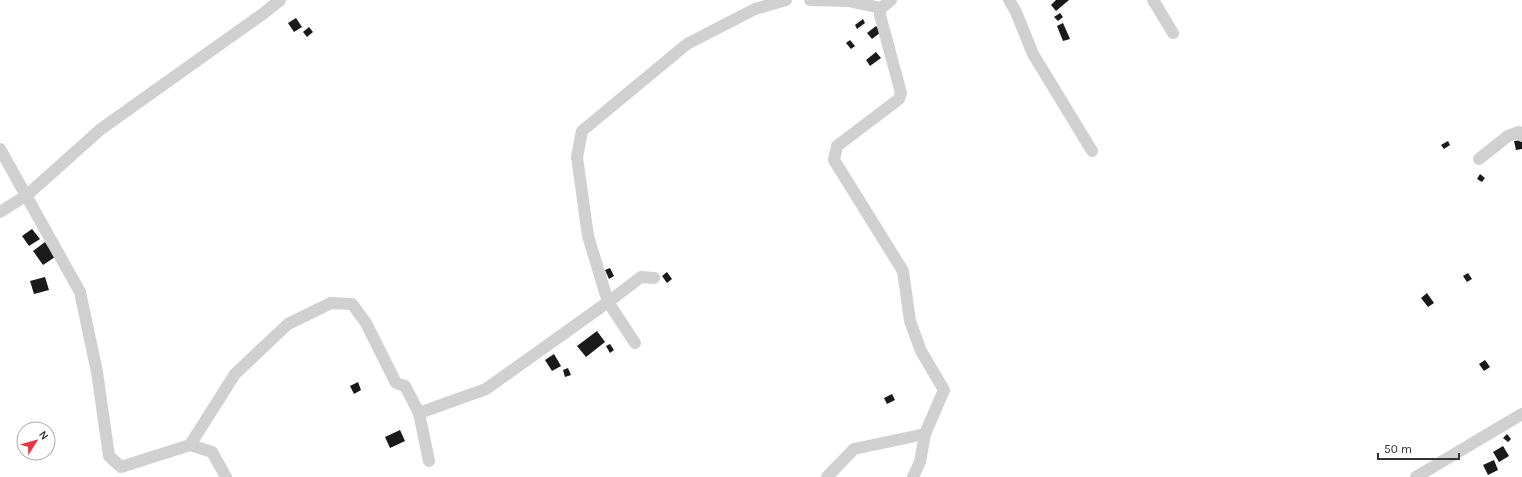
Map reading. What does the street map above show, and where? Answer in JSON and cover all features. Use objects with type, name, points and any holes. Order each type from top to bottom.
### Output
[{"type":"street","points":[[0,212],[27,195],[102,129],[280,0]]},
{"type":"street","points":[[635,343],[608,302],[588,236],[578,157],[582,131],[687,44],[755,9],[786,0]]},
{"type":"street","points":[[810,0],[848,1],[881,8]]},
{"type":"street","points":[[891,0],[881,8],[880,15],[901,93],[899,98],[837,146],[834,160],[903,271],[910,321],[921,351],[944,390],[925,434],[920,462],[913,477]]},
{"type":"street","points":[[1009,0],[1016,12],[1033,54],[1092,151]]},
{"type":"street","points":[[1153,0],[1173,33]]},
{"type":"street","points":[[1479,159],[1508,136],[1519,132],[1522,136]]},
{"type":"street","points":[[0,149],[80,292],[97,372],[109,456],[121,466],[190,445],[212,452],[226,477]]},
{"type":"street","points":[[419,413],[486,389],[641,277],[654,278]]},
{"type":"street","points":[[190,445],[235,374],[288,324],[331,303],[352,304],[366,322],[396,383],[405,386],[419,413],[429,461]]},
{"type":"street","points":[[1416,477],[1522,414]]},
{"type":"street","points":[[827,477],[854,449],[925,434]]},
{"type":"building","points":[[1056,0],[1069,0],[1056,11],[1051,5]]},
{"type":"building","points":[[1060,13],[1063,17],[1058,21],[1054,17]]},
{"type":"building","points":[[296,18],[302,27],[294,32],[288,23]]},
{"type":"building","points":[[863,19],[865,23],[857,29],[855,25]]},
{"type":"building","points":[[1063,23],[1070,39],[1063,41],[1057,26]]},
{"type":"building","points":[[876,26],[881,32],[872,39],[867,33]]},
{"type":"building","points":[[309,27],[313,32],[307,37],[303,32]]},
{"type":"building","points":[[850,40],[855,46],[851,49],[846,43]]},
{"type":"building","points":[[876,52],[881,58],[870,66],[866,60]]},
{"type":"building","points":[[1522,140],[1522,149],[1516,150],[1514,141]]},
{"type":"building","points":[[1448,141],[1450,145],[1444,149],[1441,145]]},
{"type":"building","points":[[1480,174],[1485,178],[1482,182],[1477,179]]},
{"type":"building","points":[[32,229],[40,239],[29,246],[22,236]]},
{"type":"building","points":[[45,242],[55,257],[43,265],[33,251]]},
{"type":"building","points":[[610,268],[614,276],[609,279],[605,270]]},
{"type":"building","points":[[667,272],[672,279],[667,283],[662,276]]},
{"type":"building","points":[[1468,273],[1472,279],[1467,282],[1463,276]]},
{"type":"building","points":[[45,277],[49,290],[34,294],[30,281]]},
{"type":"building","points":[[1427,293],[1434,303],[1428,307],[1421,298]]},
{"type":"building","points":[[597,331],[605,342],[586,357],[577,346]]},
{"type":"building","points":[[610,344],[614,350],[610,353],[606,346]]},
{"type":"building","points":[[554,354],[561,366],[552,371],[545,360]]},
{"type":"building","points":[[1485,360],[1490,367],[1484,371],[1479,364]]},
{"type":"building","points":[[568,368],[571,375],[565,377],[563,370]]},
{"type":"building","points":[[358,382],[361,390],[354,394],[350,386]]},
{"type":"building","points":[[892,394],[895,400],[887,404],[884,398]]},
{"type":"building","points":[[400,430],[405,441],[390,448],[385,437]]},
{"type":"building","points":[[1507,434],[1511,439],[1508,442],[1503,438]]},
{"type":"building","points":[[1503,446],[1509,456],[1499,462],[1493,452]]},
{"type":"building","points":[[1494,460],[1498,470],[1488,475],[1483,465]]}]
